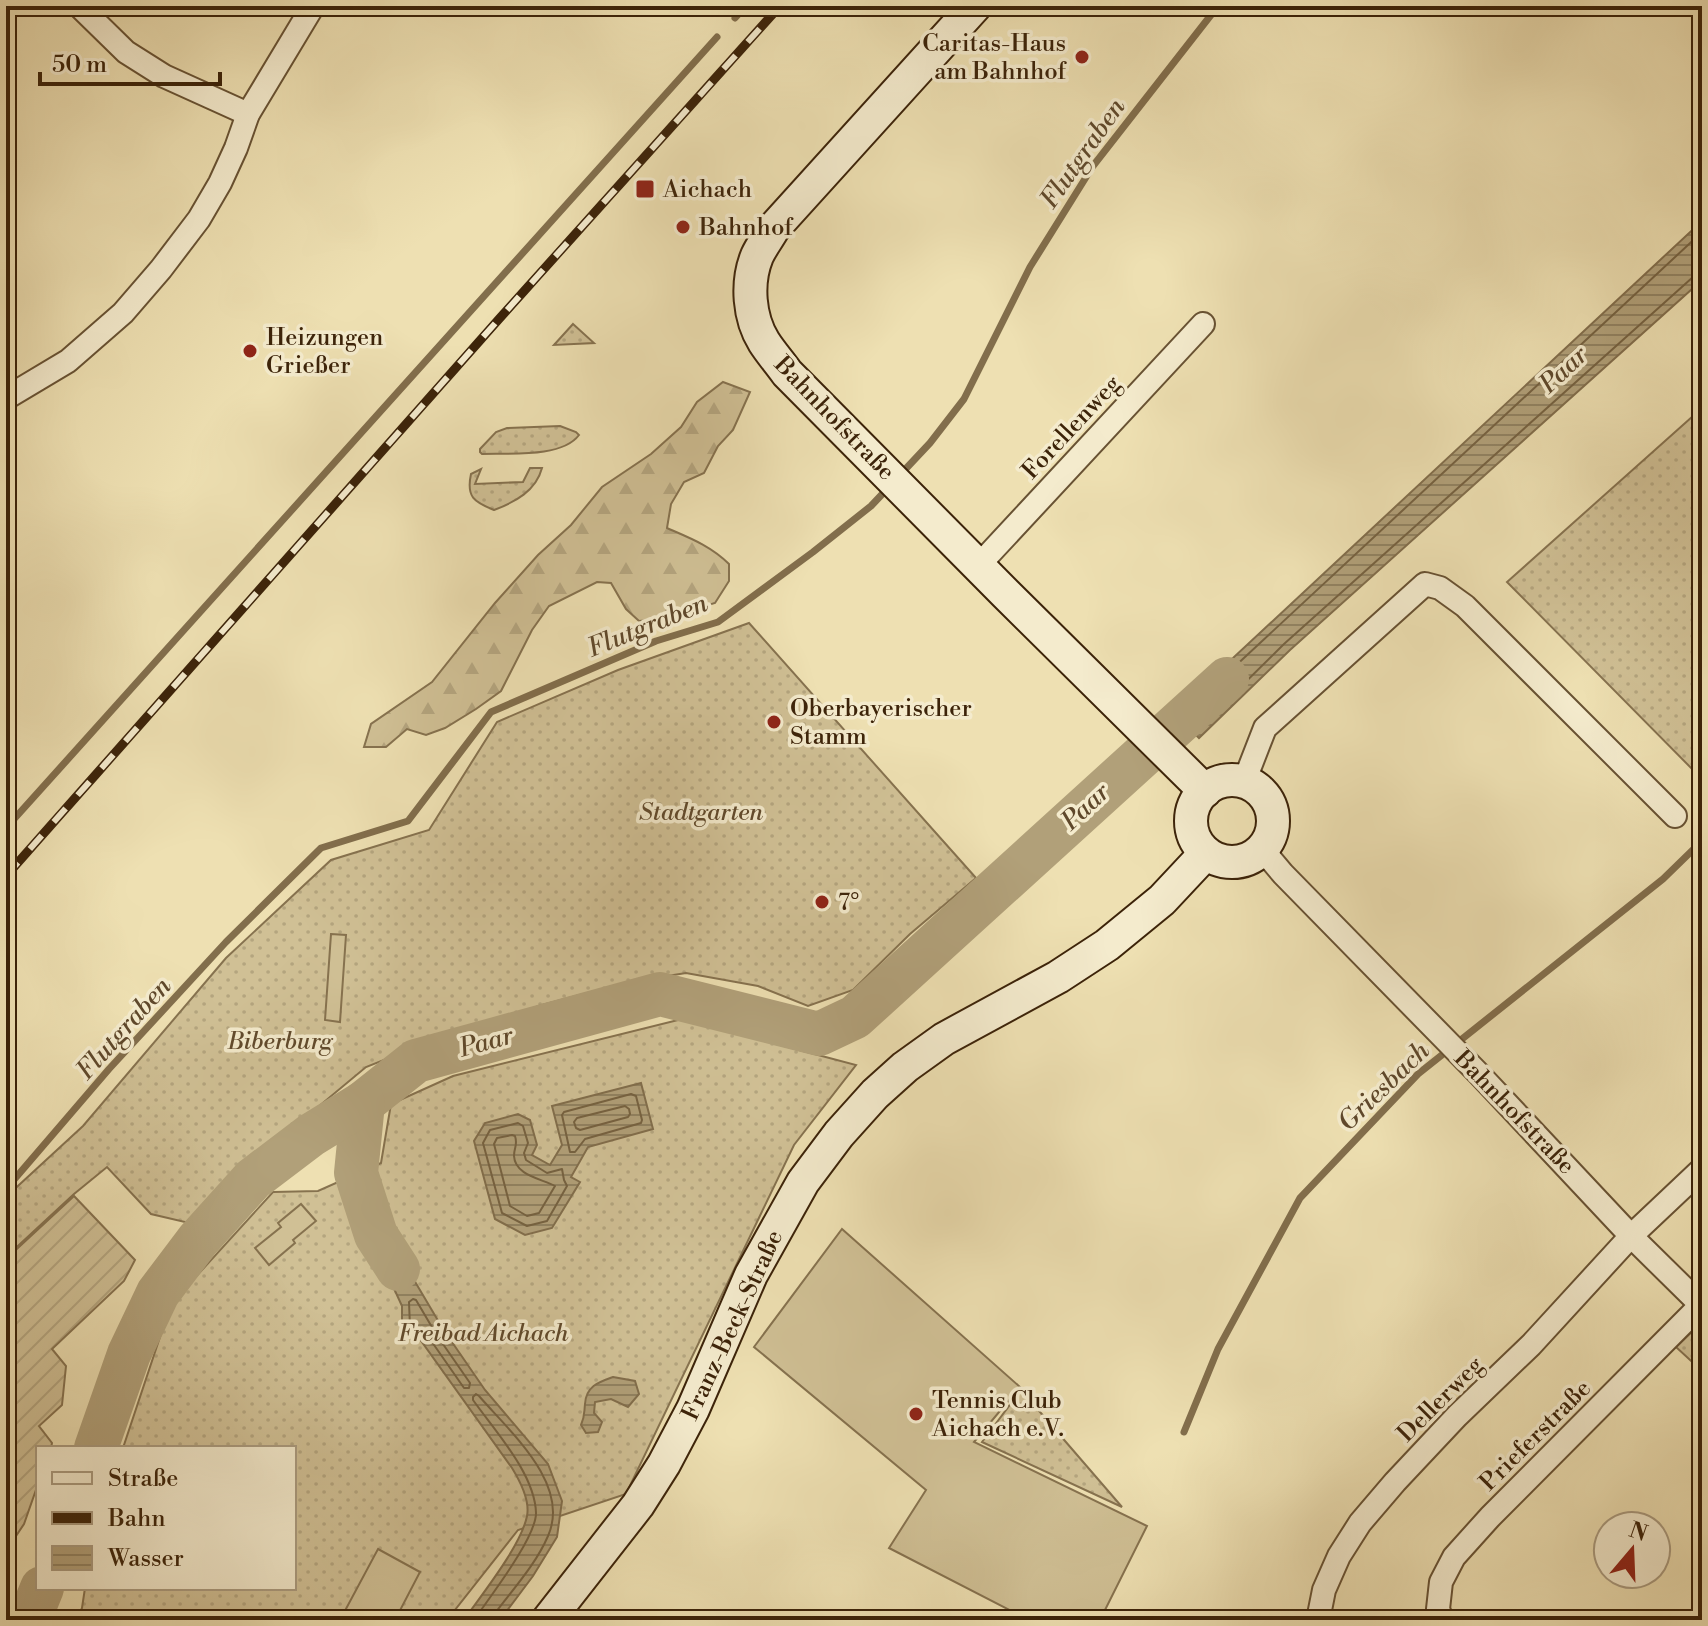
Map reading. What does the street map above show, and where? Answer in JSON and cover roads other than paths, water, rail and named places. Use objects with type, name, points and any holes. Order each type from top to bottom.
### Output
[{"type":"street","points":[[79,6],[126,52],[164,76],[248,114]]},
{"type":"street","points":[[6,398],[68,361],[123,313],[161,269],[199,219],[220,183],[248,114],[313,6]]},
{"type":"street","name":"Bahnhofstraße","points":[[975,6],[773,229],[757,256],[751,280],[751,302],[756,322],[763,341],[787,373],[1205,791]]},
{"type":"street","name":"Forellenweg","points":[[978,566],[1203,324]]},
{"type":"street","points":[[1244,782],[1265,728],[1425,584],[1440,588],[1465,606],[1675,816]]},
{"type":"street","points":[[1230,780],[1244,782],[1266,798],[1272,810],[1273,824],[1269,838],[1252,857],[1229,862],[1217,859],[1206,853],[1193,834],[1191,822],[1197,799],[1216,783],[1230,780]]},
{"type":"street","name":"Bahnhofstraße","points":[[1262,849],[1631,1236],[1702,1305]]},
{"type":"street","name":"Franz-Beck-Straße","points":[[548,1620],[638,1505],[664,1464],[693,1409],[751,1275],[803,1182],[839,1134],[875,1094],[905,1067],[944,1039],[1058,977],[1107,945],[1162,900],[1206,853]]},
{"type":"street","name":"Dellerweg","points":[[1318,1620],[1324,1590],[1339,1556],[1360,1523],[1446,1427],[1531,1345],[1631,1236],[1702,1169]]},
{"type":"street","name":"Prieferstraße","points":[[1442,1620],[1438,1609],[1441,1582],[1454,1557],[1702,1305]]},
{"type":"water","points":[[1702,221],[1702,280],[1290,650],[1199,738],[1174,713]]},
{"type":"water","points":[[641,1083],[653,1129],[588,1147],[571,1177],[580,1182],[552,1228],[525,1235],[495,1219],[474,1141],[485,1123],[518,1114],[530,1120],[537,1145],[532,1155],[550,1165],[562,1145],[552,1106]]},
{"type":"water","points":[[378,1213],[443,1329],[485,1390],[548,1464],[562,1501],[557,1537],[500,1620],[464,1620],[517,1541],[527,1516],[526,1498],[512,1468],[419,1338],[402,1335],[402,1306],[363,1221]]},
{"type":"water","points":[[613,1377],[635,1381],[639,1394],[628,1407],[611,1399],[595,1402],[594,1413],[602,1422],[598,1432],[586,1433],[581,1425],[588,1393],[598,1383]]},
{"type":"waterway","points":[[735,18],[746,6]]},
{"type":"waterway","name":"Flutgraben","points":[[899,476],[930,443],[964,399],[1030,267],[1093,166],[1218,6]]},
{"type":"waterway","points":[[6,828],[717,37]]},
{"type":"waterway","name":"Flutgraben","points":[[6,1189],[109,1069],[226,942],[321,848],[408,821],[491,712],[656,641],[718,622],[813,552],[871,506],[888,488]]},
{"type":"waterway","name":"Paar","points":[[398,1269],[376,1235],[356,1173],[363,1103],[416,1061],[660,994],[819,1034],[855,1017],[1227,679]]},
{"type":"waterway","name":"Griesbach","points":[[1184,1432],[1218,1349],[1300,1198],[1418,1074],[1663,879],[1702,841]]},
{"type":"waterway","name":"Paar","points":[[97,1446],[129,1354],[158,1293],[198,1240],[253,1179],[311,1135],[363,1103]]},
{"type":"waterway","name":"Paar","points":[[29,1620],[41,1590]]},
{"type":"railway","points":[[6,876],[780,6]]},
{"type":"place","name":"Caritas-Haus am Bahnhof","points":[[1082,57]]},
{"type":"place","name":"Aichach","points":[[645,189]]},
{"type":"place","name":"Bahnhof","points":[[683,227]]},
{"type":"place","name":"Heizungen Grießer","points":[[250,351]]},
{"type":"place","name":"Oberbayerischer Stamm","points":[[774,722]]},
{"type":"place","name":"7°","points":[[822,902]]},
{"type":"place","name":"Tennis Club Aichach e.V.","points":[[916,1414]]},
{"type":"park label","name":"Stadtgarten","points":[[701,812]]},
{"type":"park label","name":"Biberburg","points":[[280,1041]]},
{"type":"park label","name":"Freibad Aichach","points":[[483,1333]]}]
